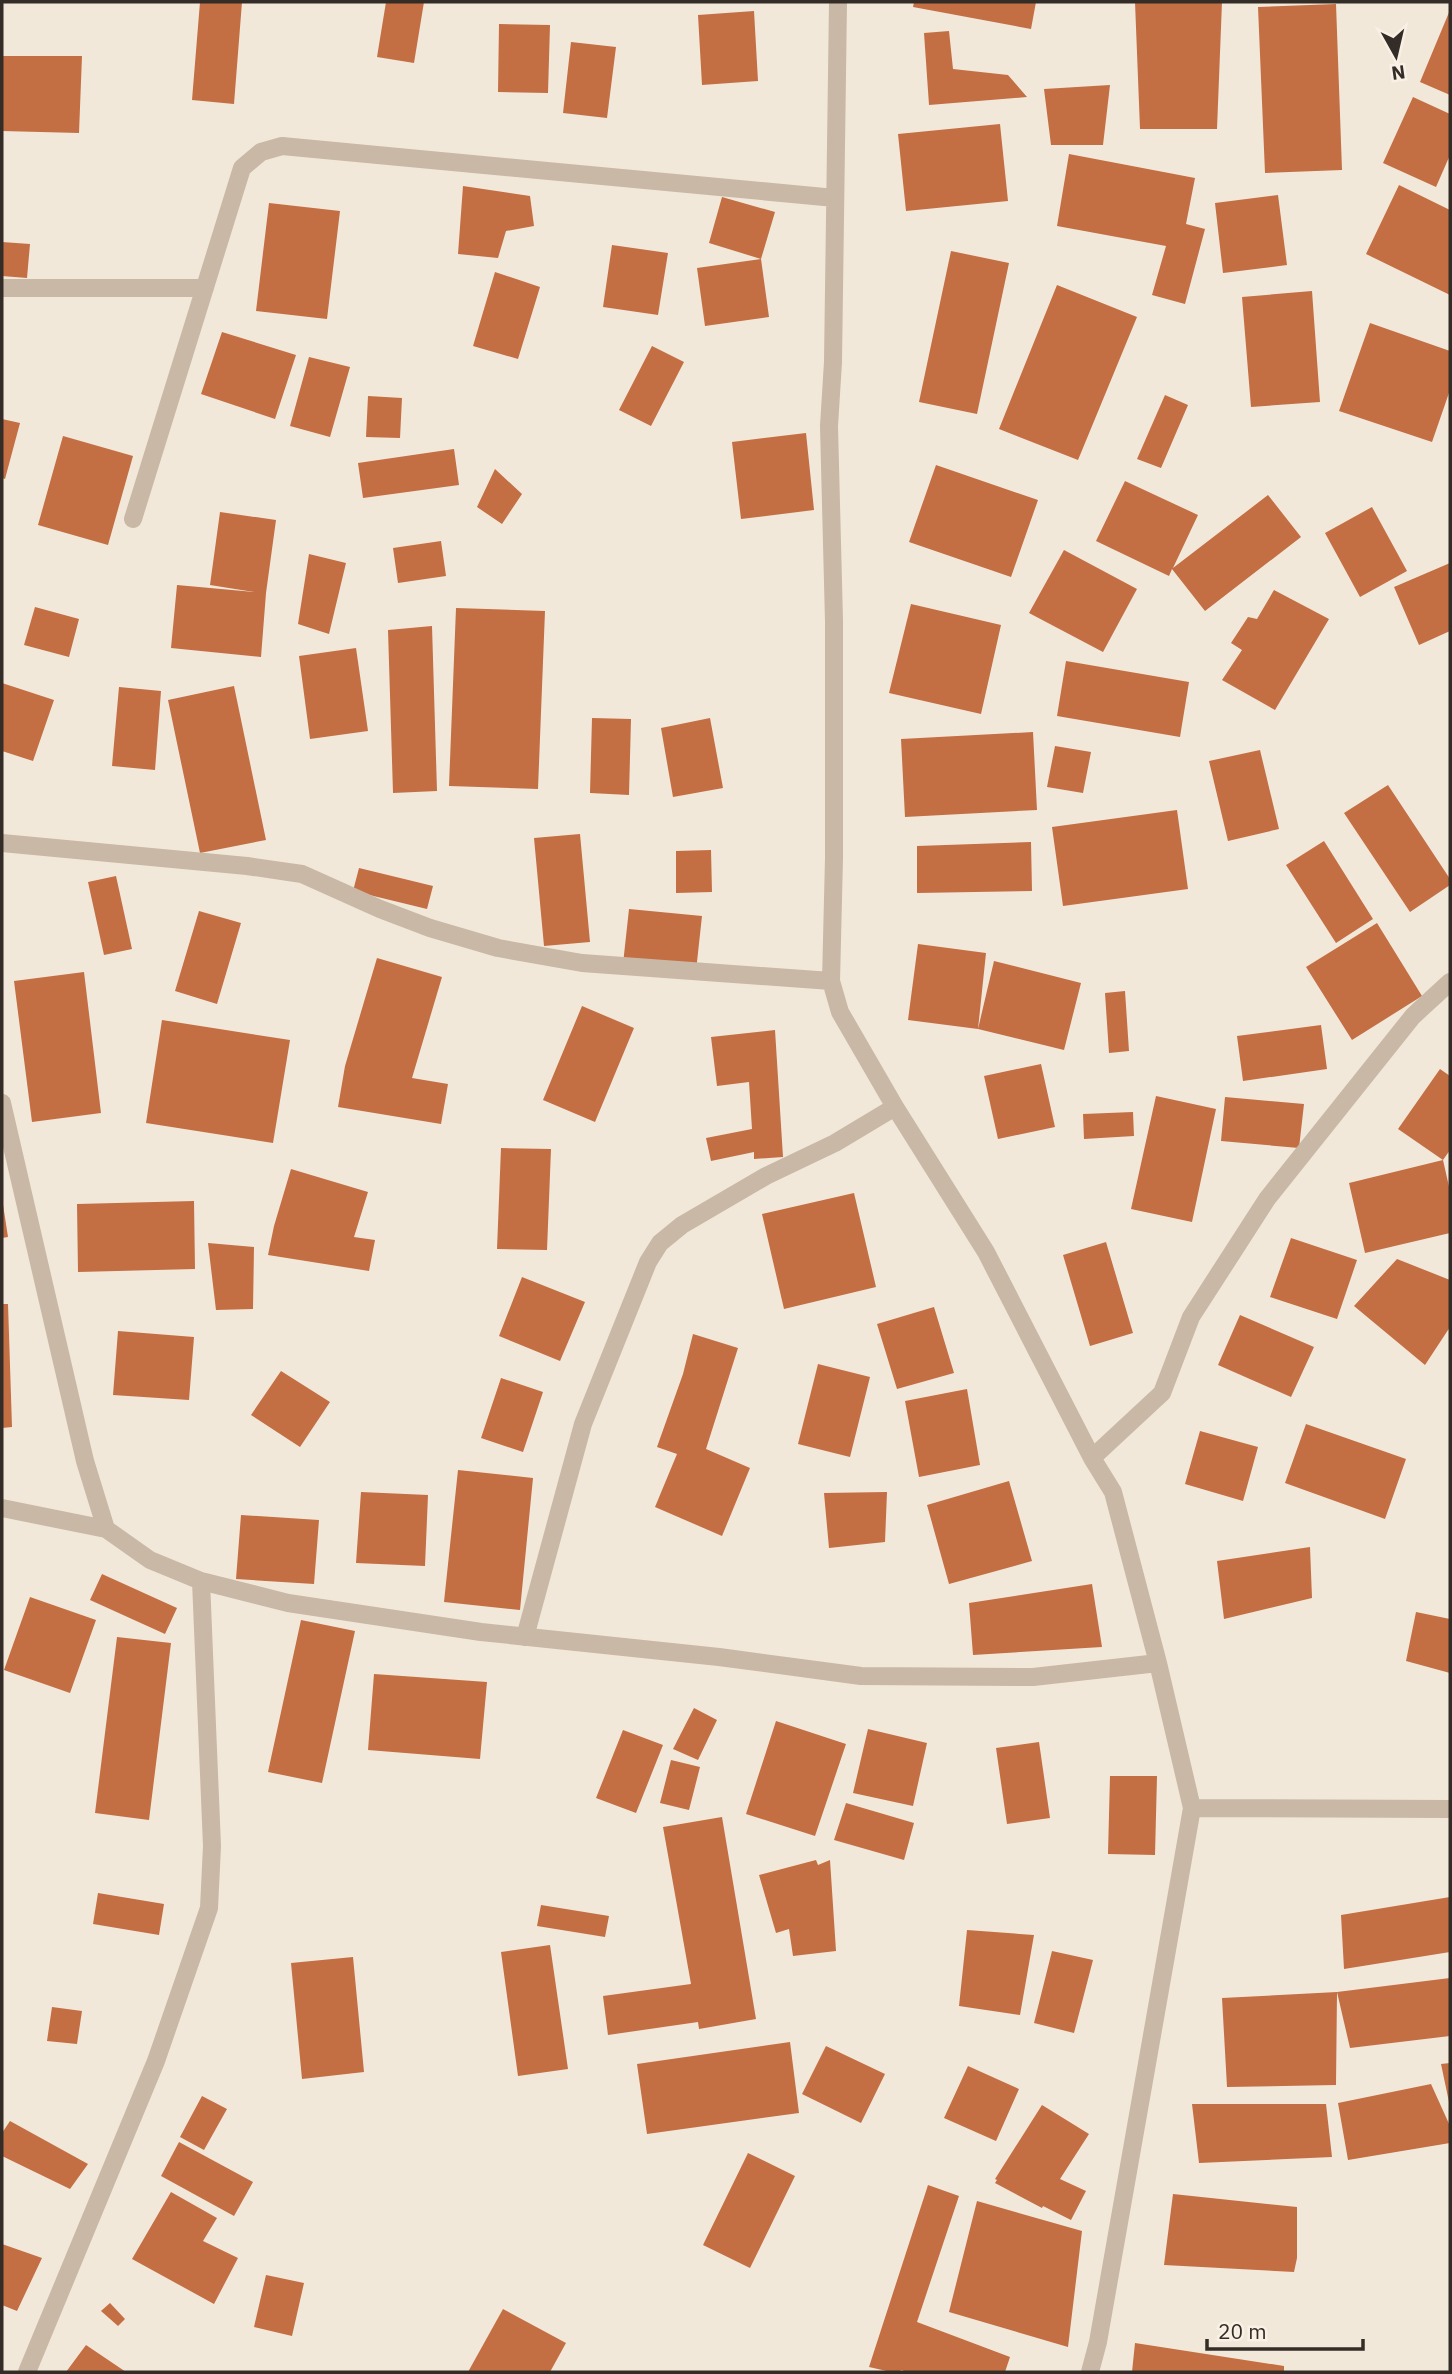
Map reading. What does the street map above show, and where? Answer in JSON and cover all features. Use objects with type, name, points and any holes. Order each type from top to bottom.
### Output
[{"type":"street","points":[[838,2],[833,348],[829,426],[834,621],[831,981],[840,1012],[895,1107],[986,1252],[1092,1458],[1113,1492],[1158,1663],[1192,1808],[1098,2342],[1090,2372]]},
{"type":"street","points":[[133,519],[242,168],[261,152],[282,146],[835,198]]},
{"type":"street","points":[[2,288],[205,288]]},
{"type":"street","points":[[2,843],[247,866],[302,874],[430,928],[498,948],[582,963],[831,981]]},
{"type":"street","points":[[1092,1458],[1162,1393],[1191,1317],[1268,1199],[1413,1016],[1450,982]]},
{"type":"street","points":[[2,1103],[85,1461],[106,1529]]},
{"type":"street","points":[[525,1637],[583,1424],[648,1262],[660,1243],[682,1225],[754,1183],[835,1143],[895,1107]]},
{"type":"street","points":[[2,1508],[106,1529],[150,1560],[201,1581],[288,1604],[525,1637],[719,1657],[861,1676],[1033,1676],[1158,1663]]},
{"type":"street","points":[[27,2372],[156,2061],[209,1908],[212,1846],[201,1581]]},
{"type":"street","points":[[1192,1808],[1450,1809]]},
{"type":"building","points":[[200,2],[242,2],[234,104],[192,100]]},
{"type":"building","points":[[386,2],[424,2],[414,63],[377,57]]},
{"type":"building","points":[[914,2],[1036,2],[1031,29],[913,7]]},
{"type":"building","points":[[1135,2],[1222,2],[1217,129],[1140,129]]},
{"type":"building","points":[[1336,4],[1342,170],[1265,173],[1258,7]]},
{"type":"building","points":[[1450,10],[1450,95],[1420,82]]},
{"type":"building","points":[[754,11],[758,81],[702,85],[698,15]]},
{"type":"building","points":[[499,24],[550,25],[548,93],[498,92]]},
{"type":"building","points":[[949,31],[953,69],[1008,75],[1027,97],[929,105],[924,33]]},
{"type":"building","points":[[571,42],[616,47],[607,118],[563,113]]},
{"type":"building","points":[[2,56],[82,56],[79,133],[2,131]]},
{"type":"building","points":[[1110,85],[1103,145],[1051,145],[1044,89]]},
{"type":"building","points":[[1413,97],[1450,114],[1450,155],[1436,187],[1383,163]]},
{"type":"building","points":[[1000,124],[1008,201],[906,211],[898,134]]},
{"type":"building","points":[[1069,154],[1195,178],[1186,224],[1205,229],[1185,304],[1152,295],[1166,246],[1057,226]]},
{"type":"building","points":[[1399,185],[1450,210],[1450,295],[1366,254]]},
{"type":"building","points":[[463,186],[530,196],[534,226],[506,231],[498,258],[458,254]]},
{"type":"building","points":[[1278,195],[1287,265],[1223,273],[1215,203]]},
{"type":"building","points":[[722,197],[775,212],[761,259],[709,243]]},
{"type":"building","points":[[269,203],[340,211],[327,319],[256,311]]},
{"type":"building","points":[[2,242],[30,244],[27,278],[2,276]]},
{"type":"building","points":[[612,245],[668,253],[658,315],[603,307]]},
{"type":"building","points":[[951,251],[1009,263],[977,414],[919,402]]},
{"type":"building","points":[[761,259],[769,317],[705,326],[697,268]]},
{"type":"building","points":[[495,272],[540,287],[518,359],[473,346]]},
{"type":"building","points":[[1057,285],[1137,317],[1078,460],[999,429]]},
{"type":"building","points":[[1312,291],[1320,402],[1251,407],[1242,297]]},
{"type":"building","points":[[1370,323],[1450,351],[1450,390],[1432,442],[1339,411]]},
{"type":"building","points":[[222,332],[296,355],[275,419],[201,394]]},
{"type":"building","points":[[652,346],[684,362],[651,426],[619,410]]},
{"type":"building","points":[[309,357],[350,367],[330,437],[290,426]]},
{"type":"building","points":[[1165,395],[1188,405],[1161,468],[1137,459]]},
{"type":"building","points":[[368,396],[402,398],[400,438],[366,437]]},
{"type":"building","points":[[2,419],[20,423],[5,479],[2,478]]},
{"type":"building","points":[[806,433],[814,510],[741,519],[732,442]]},
{"type":"building","points":[[63,436],[133,456],[108,545],[38,525]]},
{"type":"building","points":[[454,449],[459,485],[363,498],[358,463]]},
{"type":"building","points":[[936,465],[1038,500],[1011,577],[909,542]]},
{"type":"building","points":[[495,469],[522,494],[502,524],[477,507]]},
{"type":"building","points":[[1125,481],[1198,515],[1173,568],[1268,495],[1301,537],[1205,611],[1172,569],[1169,576],[1096,541]]},
{"type":"building","points":[[1372,507],[1407,571],[1360,597],[1325,533]]},
{"type":"building","points":[[220,512],[276,520],[261,657],[171,648],[177,585],[254,592],[210,585]]},
{"type":"building","points":[[441,541],[446,576],[398,583],[393,548]]},
{"type":"building","points":[[1064,550],[1137,589],[1103,652],[1029,613]]},
{"type":"building","points":[[309,554],[346,563],[329,634],[298,624]]},
{"type":"building","points":[[1450,563],[1450,631],[1419,645],[1394,587]]},
{"type":"building","points":[[1274,590],[1329,619],[1275,710],[1222,680],[1242,650],[1231,643],[1248,617],[1257,619]]},
{"type":"building","points":[[911,604],[1001,625],[981,714],[889,693]]},
{"type":"building","points":[[35,607],[79,619],[69,657],[24,645]]},
{"type":"building","points":[[456,608],[545,611],[538,789],[449,786]]},
{"type":"building","points":[[432,626],[437,791],[393,793],[388,630]]},
{"type":"building","points":[[356,648],[368,731],[310,739],[299,656]]},
{"type":"building","points":[[1066,661],[1189,682],[1180,737],[1057,716]]},
{"type":"building","points":[[2,683],[54,700],[33,761],[2,751]]},
{"type":"building","points":[[234,686],[266,840],[200,853],[168,700]]},
{"type":"building","points":[[119,687],[161,691],[155,770],[112,766]]},
{"type":"building","points":[[592,718],[631,719],[629,795],[590,793]]},
{"type":"building","points":[[710,718],[723,788],[673,797],[661,728]]},
{"type":"building","points":[[1033,732],[1037,810],[905,817],[901,739]]},
{"type":"building","points":[[1055,746],[1091,752],[1083,793],[1047,787]]},
{"type":"building","points":[[1260,750],[1279,829],[1228,841],[1209,761]]},
{"type":"building","points":[[1388,785],[1450,879],[1450,885],[1410,912],[1344,813]]},
{"type":"building","points":[[1177,810],[1188,889],[1063,906],[1052,827]]},
{"type":"building","points":[[580,834],[590,942],[544,946],[534,838]]},
{"type":"building","points":[[1324,841],[1373,919],[1336,943],[1286,865]]},
{"type":"building","points":[[1031,842],[1032,891],[917,893],[917,846]]},
{"type":"building","points":[[711,850],[712,892],[676,893],[676,851]]},
{"type":"building","points":[[359,868],[433,886],[427,909],[353,891]]},
{"type":"building","points":[[116,876],[132,949],[104,955],[88,882]]},
{"type":"building","points":[[629,909],[702,916],[696,971],[623,964]]},
{"type":"building","points":[[199,911],[241,923],[217,1004],[175,991]]},
{"type":"building","points":[[1377,923],[1422,996],[1352,1040],[1306,967]]},
{"type":"building","points":[[918,944],[986,953],[978,1029],[908,1020]]},
{"type":"building","points":[[377,958],[442,977],[412,1078],[448,1084],[441,1124],[338,1107],[345,1066]]},
{"type":"building","points":[[994,961],[1081,983],[1064,1050],[978,1029]]},
{"type":"building","points":[[84,972],[101,1113],[32,1122],[14,981]]},
{"type":"building","points":[[1125,991],[1129,1051],[1109,1053],[1105,993]]},
{"type":"building","points":[[582,1006],[634,1028],[595,1122],[543,1100]]},
{"type":"building","points":[[162,1020],[290,1040],[273,1143],[146,1123]]},
{"type":"building","points":[[1321,1025],[1327,1069],[1243,1081],[1237,1036]]},
{"type":"building","points":[[775,1030],[783,1157],[754,1159],[754,1152],[711,1161],[706,1138],[752,1129],[749,1082],[717,1086],[711,1037]]},
{"type":"building","points":[[1041,1064],[1055,1127],[998,1139],[984,1076]]},
{"type":"building","points":[[1440,1069],[1450,1076],[1450,1150],[1443,1160],[1398,1129]]},
{"type":"building","points":[[1156,1096],[1216,1109],[1192,1222],[1131,1209]]},
{"type":"building","points":[[1225,1097],[1304,1104],[1299,1148],[1221,1141]]},
{"type":"building","points":[[1133,1112],[1134,1136],[1084,1139],[1083,1114]]},
{"type":"building","points":[[501,1148],[551,1149],[547,1250],[497,1249]]},
{"type":"building","points":[[1443,1160],[1450,1191],[1450,1233],[1365,1253],[1349,1183]]},
{"type":"building","points":[[291,1169],[368,1192],[354,1237],[375,1240],[369,1271],[268,1255]]},
{"type":"building","points":[[854,1193],[876,1287],[784,1309],[762,1214]]},
{"type":"building","points":[[2,1198],[8,1237],[2,1238]]},
{"type":"building","points":[[194,1201],[195,1269],[78,1272],[77,1204]]},
{"type":"building","points":[[1291,1238],[1357,1260],[1337,1319],[1270,1297]]},
{"type":"building","points":[[1106,1242],[1133,1333],[1090,1346],[1063,1255]]},
{"type":"building","points":[[208,1243],[254,1247],[253,1309],[216,1310]]},
{"type":"building","points":[[1397,1259],[1450,1280],[1450,1327],[1425,1365],[1354,1306]]},
{"type":"building","points":[[522,1277],[585,1302],[560,1361],[499,1336]]},
{"type":"building","points":[[2,1304],[8,1304],[12,1427],[2,1428]]},
{"type":"building","points":[[934,1307],[954,1373],[897,1389],[877,1324]]},
{"type":"building","points":[[1240,1315],[1314,1347],[1291,1397],[1218,1365]]},
{"type":"building","points":[[118,1331],[194,1337],[189,1400],[113,1395]]},
{"type":"building","points":[[693,1334],[738,1348],[706,1449],[750,1468],[722,1536],[655,1507],[677,1454],[657,1447],[683,1374]]},
{"type":"building","points":[[818,1364],[870,1377],[850,1457],[798,1444]]},
{"type":"building","points":[[281,1371],[330,1402],[300,1447],[251,1415]]},
{"type":"building","points":[[501,1378],[543,1392],[523,1452],[481,1438]]},
{"type":"building","points":[[967,1389],[980,1465],[919,1477],[905,1401]]},
{"type":"building","points":[[1306,1424],[1406,1459],[1385,1519],[1285,1483]]},
{"type":"building","points":[[1200,1431],[1258,1447],[1243,1501],[1185,1484]]},
{"type":"building","points":[[458,1470],[533,1478],[520,1610],[444,1602]]},
{"type":"building","points":[[1009,1481],[1032,1561],[949,1584],[927,1505]]},
{"type":"building","points":[[361,1492],[428,1495],[425,1566],[356,1563]]},
{"type":"building","points":[[887,1492],[885,1542],[829,1548],[824,1493]]},
{"type":"building","points":[[241,1515],[319,1520],[314,1584],[236,1579]]},
{"type":"building","points":[[1310,1547],[1312,1598],[1224,1619],[1217,1561]]},
{"type":"building","points":[[102,1574],[177,1608],[165,1634],[90,1600]]},
{"type":"building","points":[[1092,1584],[1102,1647],[973,1655],[969,1603]]},
{"type":"building","points":[[30,1597],[96,1620],[70,1693],[4,1670]]},
{"type":"building","points":[[1416,1612],[1450,1619],[1450,1673],[1406,1661]]},
{"type":"building","points":[[301,1620],[355,1631],[322,1783],[268,1772]]},
{"type":"building","points":[[117,1637],[171,1643],[149,1820],[95,1813]]},
{"type":"building","points":[[374,1674],[487,1682],[480,1759],[368,1750]]},
{"type":"building","points":[[694,1708],[717,1720],[698,1760],[673,1749]]},
{"type":"building","points":[[776,1721],[846,1744],[815,1836],[746,1814]]},
{"type":"building","points":[[868,1729],[927,1743],[913,1806],[853,1793]]},
{"type":"building","points":[[623,1730],[663,1745],[636,1813],[596,1798]]},
{"type":"building","points":[[1039,1742],[1050,1818],[1007,1824],[996,1748]]},
{"type":"building","points":[[671,1760],[700,1767],[689,1810],[660,1803]]},
{"type":"building","points":[[1110,1776],[1157,1776],[1155,1855],[1108,1854]]},
{"type":"building","points":[[846,1803],[914,1823],[904,1860],[834,1840]]},
{"type":"building","points":[[722,1817],[756,2019],[699,2029],[698,2022],[608,2035],[603,1996],[691,1984],[663,1827]]},
{"type":"building","points":[[816,1860],[818,1865],[830,1860],[836,1951],[793,1956],[789,1929],[776,1933],[759,1875]]},
{"type":"building","points":[[98,1893],[164,1904],[159,1935],[93,1924]]},
{"type":"building","points":[[1450,1897],[1450,1952],[1344,1969],[1341,1915]]},
{"type":"building","points":[[541,1905],[609,1916],[605,1937],[537,1926]]},
{"type":"building","points":[[967,1930],[1034,1935],[1020,2015],[959,2006]]},
{"type":"building","points":[[550,1945],[568,2069],[518,2076],[501,1952]]},
{"type":"building","points":[[1052,1951],[1093,1960],[1074,2033],[1034,2023]]},
{"type":"building","points":[[353,1957],[364,2072],[302,2079],[291,1963]]},
{"type":"building","points":[[1450,1978],[1450,2036],[1350,2048],[1337,1992]]},
{"type":"building","points":[[1337,1992],[1336,2085],[1227,2087],[1222,1998]]},
{"type":"building","points":[[52,2007],[82,2011],[77,2044],[47,2041]]},
{"type":"building","points":[[790,2042],[799,2113],[647,2134],[637,2064]]},
{"type":"building","points":[[826,2046],[885,2074],[861,2123],[802,2094]]},
{"type":"building","points":[[1450,2063],[1450,2102],[1449,2102],[1441,2064]]},
{"type":"building","points":[[968,2066],[1019,2089],[996,2141],[944,2118]]},
{"type":"building","points":[[1431,2084],[1450,2126],[1450,2143],[1348,2160],[1338,2103]]},
{"type":"building","points":[[202,2096],[227,2109],[204,2150],[180,2137]]},
{"type":"building","points":[[1192,2104],[1326,2104],[1332,2157],[1199,2163]]},
{"type":"building","points":[[1042,2105],[1089,2134],[1060,2179],[1086,2191],[1071,2220],[995,2183]]},
{"type":"building","points":[[10,2121],[88,2164],[70,2189],[2,2156],[2,2133]]},
{"type":"building","points":[[179,2142],[253,2182],[234,2216],[161,2176]]},
{"type":"building","points":[[748,2153],[795,2176],[750,2268],[703,2245]]},
{"type":"building","points":[[928,2185],[959,2196],[917,2322],[1010,2357],[1005,2372],[891,2372],[869,2367]]},
{"type":"building","points":[[171,2192],[217,2218],[203,2241],[238,2258],[214,2304],[132,2259]]},
{"type":"building","points":[[1173,2194],[1297,2207],[1297,2258],[1294,2272],[1164,2265]]},
{"type":"building","points":[[977,2201],[1082,2231],[1068,2347],[949,2312]]},
{"type":"building","points":[[2,2244],[42,2258],[17,2311],[2,2305]]},
{"type":"building","points":[[266,2275],[304,2283],[292,2336],[254,2327]]},
{"type":"building","points":[[110,2303],[125,2319],[118,2326],[101,2311]]},
{"type":"building","points":[[503,2309],[566,2343],[550,2372],[468,2372]]},
{"type":"building","points":[[1135,2343],[1284,2366],[1284,2372],[1132,2372]]},
{"type":"building","points":[[86,2345],[126,2372],[66,2372]]}]
